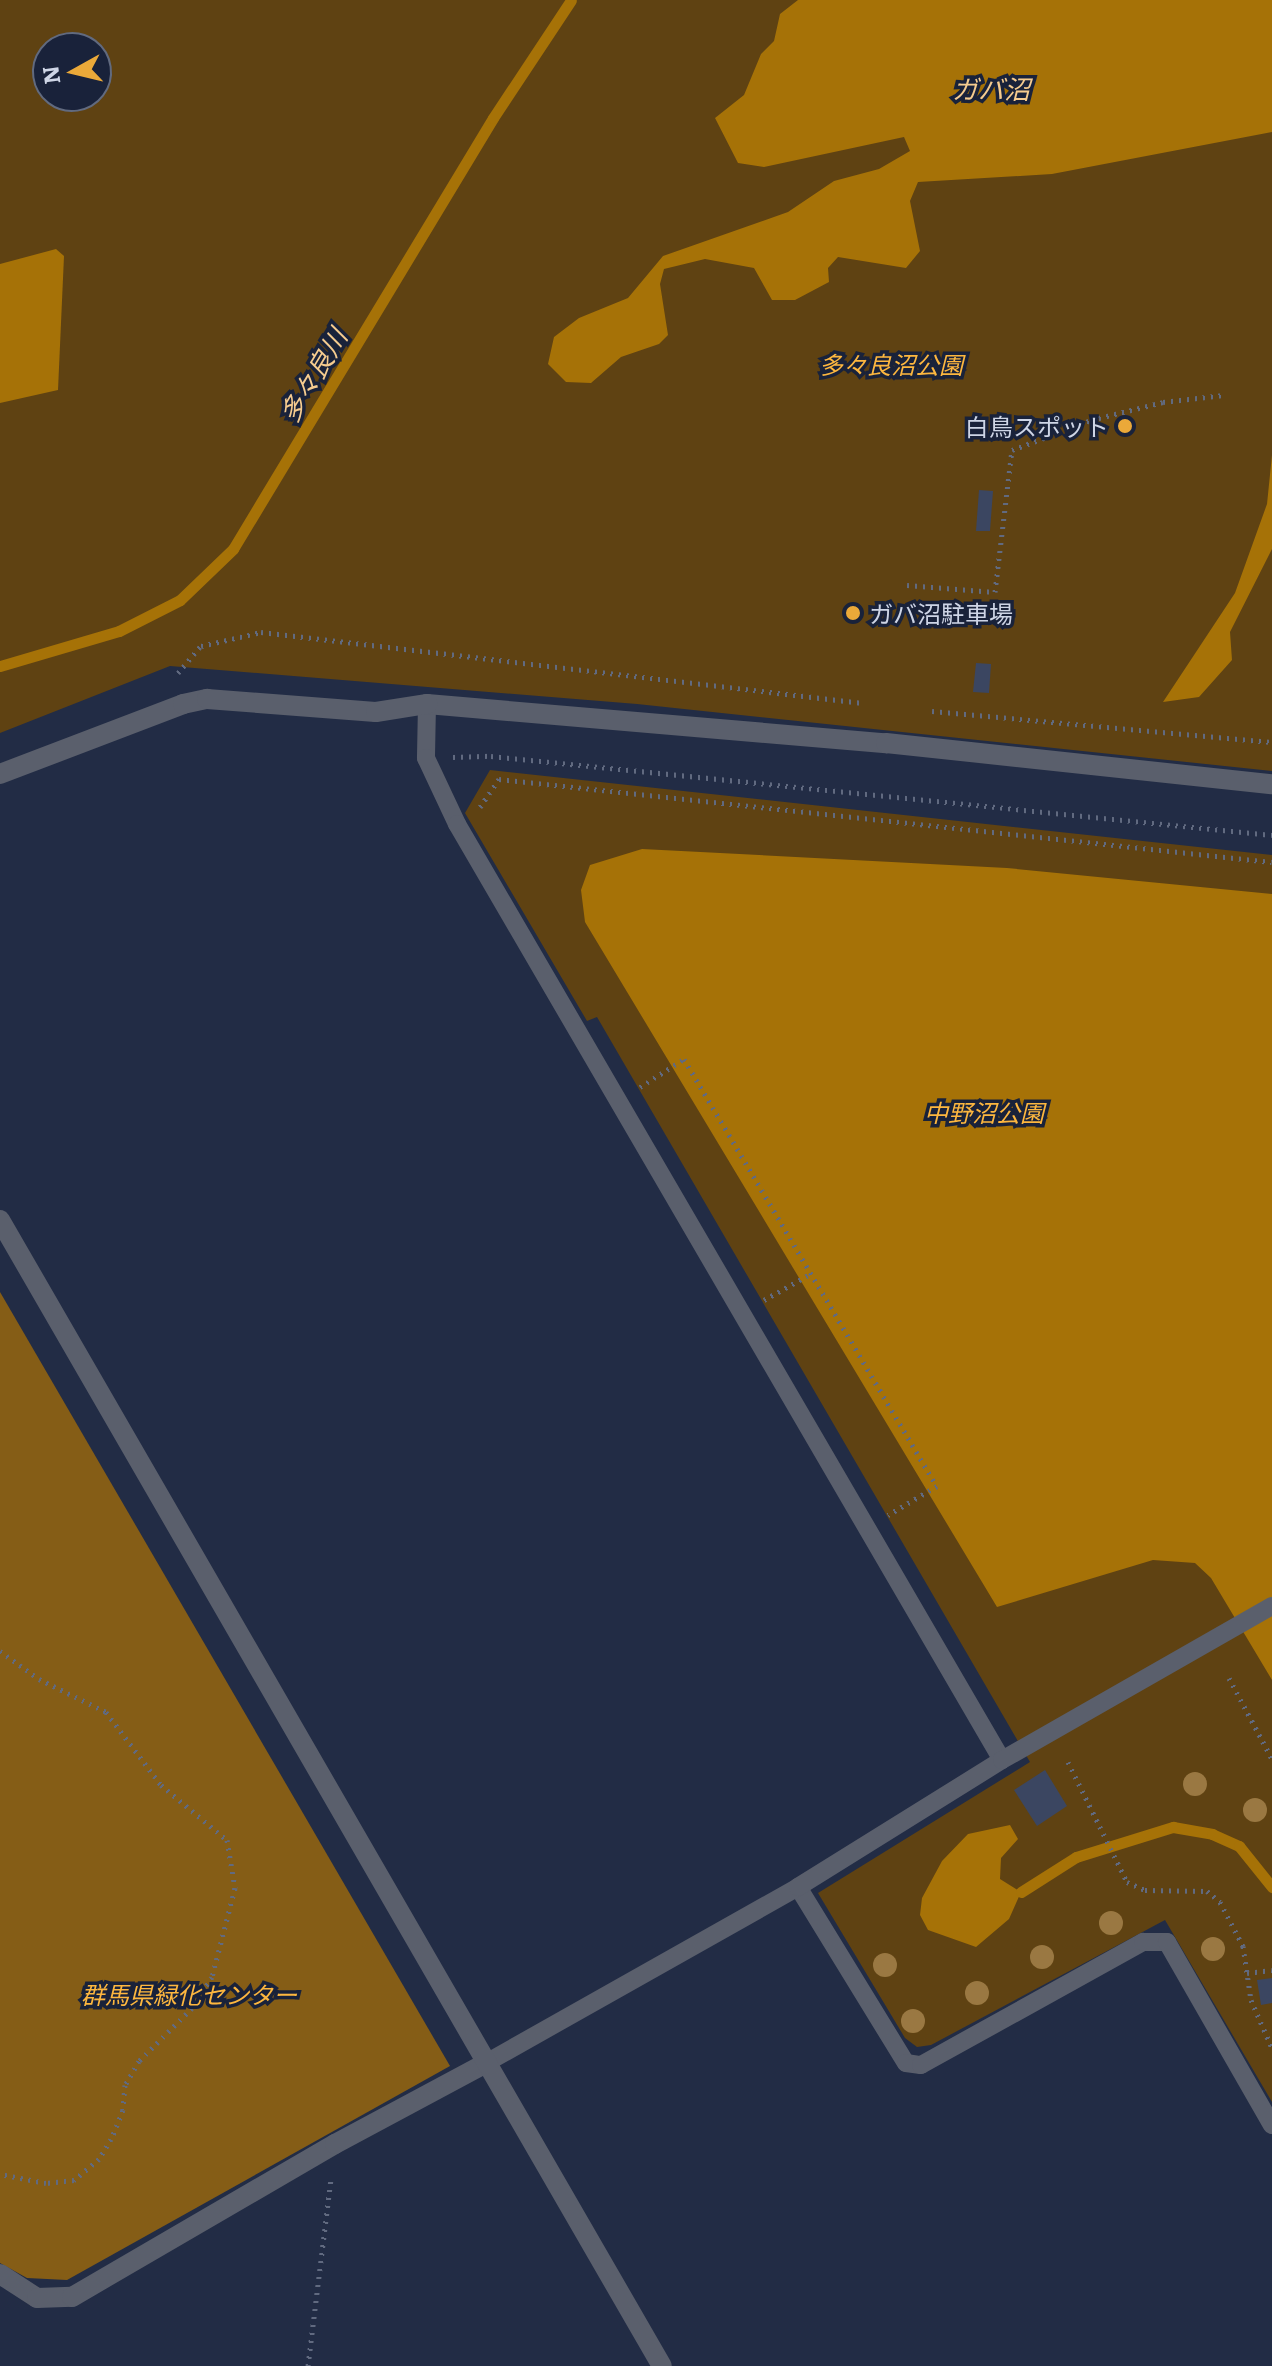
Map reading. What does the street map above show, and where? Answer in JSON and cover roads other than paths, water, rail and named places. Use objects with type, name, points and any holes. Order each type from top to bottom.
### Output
[{"type":"street","points":[[0,774],[207,699],[376,712],[427,704],[855,740],[1272,784]]},
{"type":"street","points":[[0,1220],[662,2366]]},
{"type":"street","points":[[0,2274],[37,2298],[72,2297],[335,2144],[486,2063]]},
{"type":"lane","points":[[427,704],[426,758],[457,824],[1002,1760]]},
{"type":"lane","points":[[486,2063],[798,1887],[1002,1760],[1272,1606]]},
{"type":"lane","points":[[798,1887],[906,2063],[921,2065],[1143,1942],[1167,1942],[1272,2125]]},
{"type":"water","name":"ガバ沼","points":[[798,0],[1272,0],[1272,132],[1052,174],[918,182],[910,201],[920,251],[906,268],[838,257],[828,268],[829,282],[795,300],[772,300],[754,268],[705,259],[664,269],[660,284],[668,335],[659,344],[621,357],[591,383],[566,382],[548,364],[554,337],[579,318],[628,298],[663,256],[788,212],[834,181],[879,169],[910,151],[904,137],[764,167],[738,163],[715,118],[744,95],[761,54],[774,41],[780,14]]},
{"type":"water","points":[[56,249],[64,256],[58,390],[0,403],[0,264]]},
{"type":"water","points":[[1272,455],[1272,549],[1230,632],[1232,660],[1199,697],[1163,702],[1235,593],[1267,504]]},
{"type":"water","name":"中野沼公園","points":[[642,849],[1007,868],[1272,894],[1272,1680],[1211,1578],[1195,1563],[1153,1560],[997,1607],[585,922],[581,890],[590,865]]},
{"type":"water","points":[[1010,1825],[1018,1839],[1001,1858],[1000,1879],[1021,1892],[1009,1919],[976,1947],[928,1930],[920,1915],[922,1898],[942,1861],[968,1834]]},
{"type":"waterway","name":"多々良川","points":[[0,666],[119,631],[180,600],[233,549],[493,118],[571,0]]},
{"type":"waterway","points":[[1021,1892],[1076,1857],[1173,1827],[1212,1834],[1239,1846],[1272,1887]]},
{"type":"place","name":"白鳥スポット","points":[[1125,426]]},
{"type":"place","name":"ガバ沼駐車場","points":[[853,613]]},
{"type":"park label","name":"多々良沼公園","points":[[891,364]]},
{"type":"park label","name":"群馬県緑化センター","points":[[189,1994]]}]
